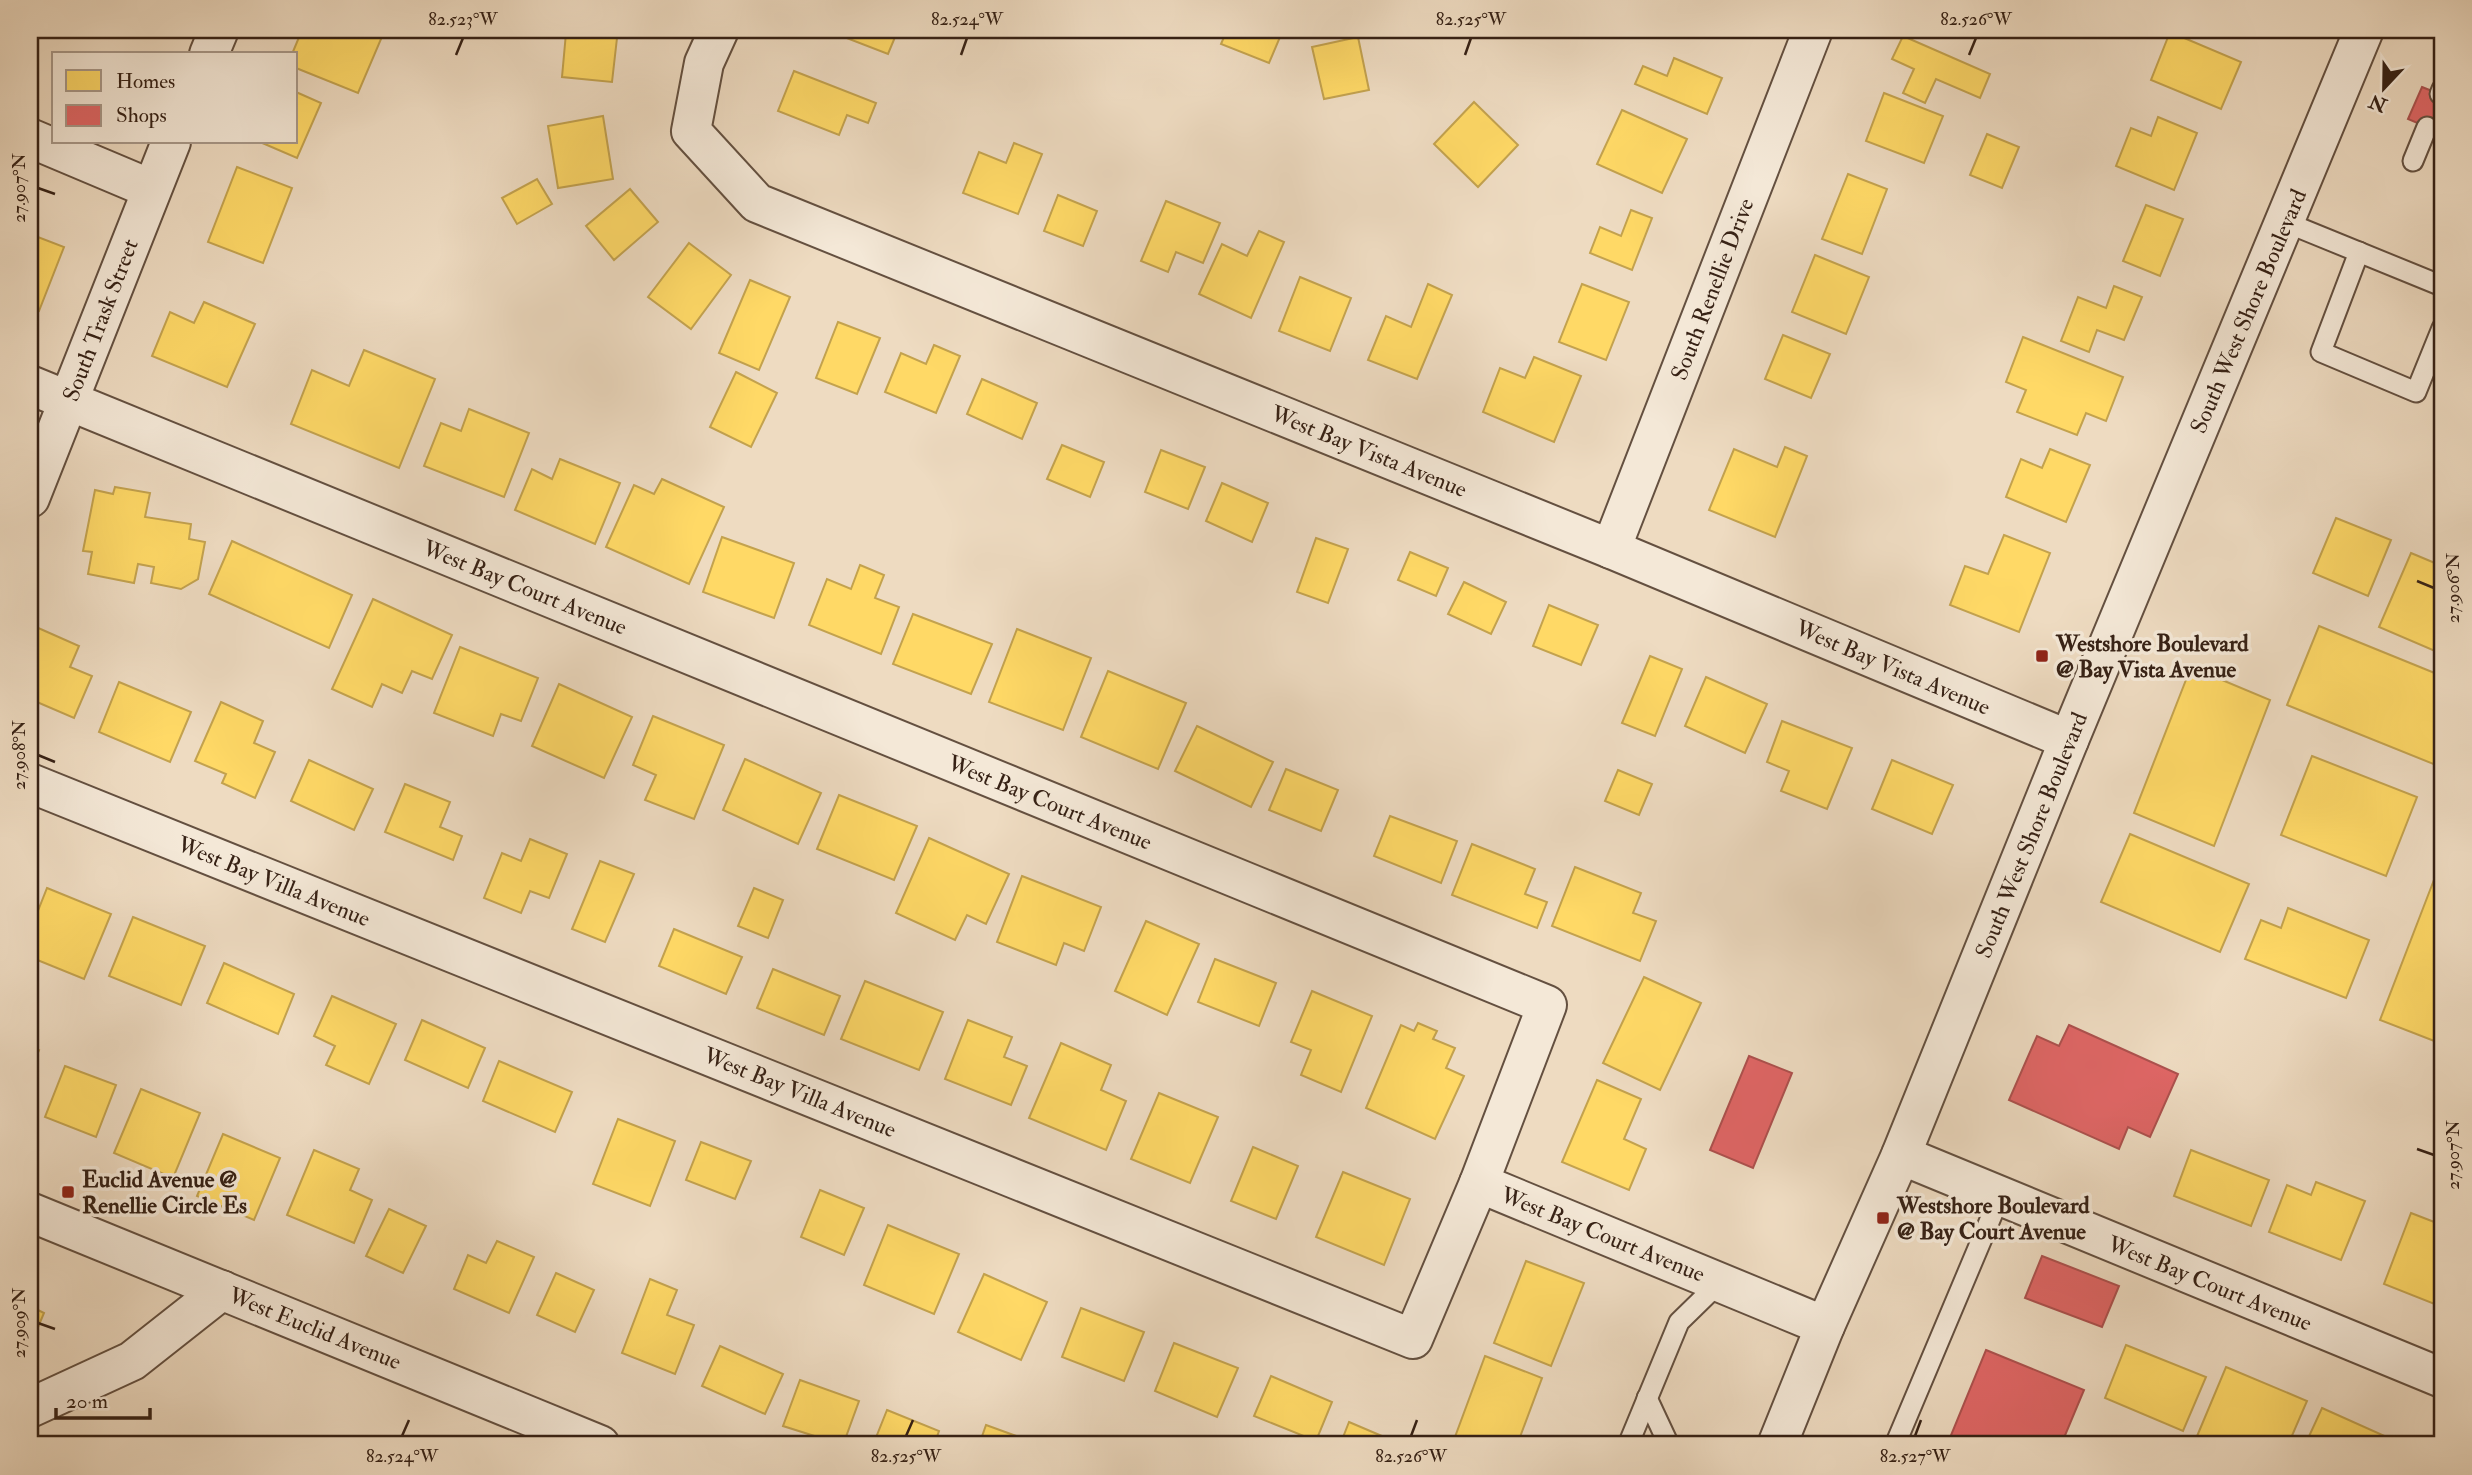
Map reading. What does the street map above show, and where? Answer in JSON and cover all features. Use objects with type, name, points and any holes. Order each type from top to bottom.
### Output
[{"type":"street","points":[[210,52],[219,30]]},
{"type":"street","name":"West Bay Vista Avenue","points":[[719,30],[704,63],[691,131],[757,203],[1611,549],[2069,740]]},
{"type":"street","name":"South Renellie Drive","points":[[1611,549],[1813,30]]},
{"type":"street","name":"South West Shore Boulevard","points":[[1777,1445],[1825,1326],[1901,1155],[2069,740],[2364,30]]},
{"type":"street","points":[[30,138],[151,189]]},
{"type":"street","name":"South Trask Street","points":[[30,498],[171,144]]},
{"type":"street","name":"West Bay Court Avenue","points":[[30,385],[1547,1005],[1479,1183],[1825,1326]]},
{"type":"street","name":"West Bay Villa Avenue","points":[[30,783],[1413,1339],[1479,1183]]},
{"type":"street","name":"West Bay Court Avenue","points":[[1901,1155],[2442,1378]]},
{"type":"street","name":"West Euclid Avenue","points":[[30,1212],[600,1445]]},
{"type":"street","points":[[30,1408],[132,1361],[222,1290]]},
{"type":"lane","points":[[2413,161],[2427,127]]},
{"type":"lane","points":[[2285,222],[2442,286]]},
{"type":"lane","points":[[2359,252],[2321,352],[2416,392],[2442,328]]},
{"type":"lane","points":[[1895,1445],[2000,1196]]},
{"type":"lane","points":[[1628,1445],[1679,1322],[1720,1282]]},
{"type":"lane","points":[[1647,1398],[1669,1445]]},
{"type":"building: Homes","points":[[302,30],[384,32],[358,93],[298,69],[298,52],[293,52]]},
{"type":"building: Homes","points":[[826,30],[898,30],[888,54]]},
{"type":"building: Homes","points":[[1227,30],[1283,30],[1269,63],[1221,44]]},
{"type":"building: Homes","points":[[2170,32],[2241,62],[2221,109],[2151,80]]},
{"type":"building: Homes","points":[[566,33],[617,38],[612,82],[562,77]]},
{"type":"building: Homes","points":[[1903,36],[1990,74],[1980,98],[1936,79],[1925,103],[1903,93],[1914,69],[1892,59]]},
{"type":"building: Homes","points":[[1358,37],[1369,90],[1324,99],[1312,47]]},
{"type":"building: Homes","points":[[1674,58],[1722,78],[1707,114],[1635,84],[1643,66],[1667,76]]},
{"type":"building: Homes","points":[[794,71],[876,103],[868,123],[847,115],[839,135],[778,111]]},
{"type":"building: Homes","points":[[298,93],[321,103],[297,158],[265,144],[298,144]]},
{"type":"building: Homes","points":[[1884,93],[1943,116],[1924,163],[1866,141]]},
{"type":"building: Homes","points":[[1474,102],[1518,145],[1478,187],[1434,144]]},
{"type":"building: Homes","points":[[1622,110],[1687,139],[1662,193],[1597,164]]},
{"type":"building: Homes","points":[[603,116],[613,179],[558,188],[548,126]]},
{"type":"building: Homes","points":[[2158,117],[2197,133],[2174,190],[2116,166],[2131,128],[2151,136]]},
{"type":"building: Homes","points":[[1987,134],[2019,147],[2002,188],[1970,175]]},
{"type":"building: Homes","points":[[1014,143],[1042,154],[1018,214],[963,193],[979,152],[1006,163]]},
{"type":"building: Homes","points":[[237,167],[292,188],[263,263],[208,242]]},
{"type":"building: Homes","points":[[1848,174],[1887,189],[1862,254],[1822,239]]},
{"type":"building: Homes","points":[[537,179],[552,204],[517,224],[502,198]]},
{"type":"building: Homes","points":[[630,189],[658,222],[614,260],[586,226]]},
{"type":"building: Homes","points":[[1058,195],[1097,211],[1083,246],[1044,231]]},
{"type":"building: Homes","points":[[1166,201],[1220,223],[1203,263],[1176,252],[1168,272],[1141,261]]},
{"type":"building: Homes","points":[[2146,205],[2183,219],[2160,276],[2123,261]]},
{"type":"building: Homes","points":[[1631,210],[1652,218],[1632,270],[1590,253],[1600,227],[1621,236]]},
{"type":"building: Homes","points":[[1259,231],[1284,242],[1251,318],[1199,294],[1222,244],[1247,256]]},
{"type":"building: Homes","points":[[30,234],[64,247],[39,311],[30,307]]},
{"type":"building: Homes","points":[[689,243],[731,275],[691,329],[648,297]]},
{"type":"building: Homes","points":[[1815,255],[1869,277],[1846,334],[1792,312]]},
{"type":"building: Homes","points":[[1300,277],[1351,298],[1330,351],[1279,331]]},
{"type":"building: Homes","points":[[750,280],[790,297],[759,370],[719,353]]},
{"type":"building: Homes","points":[[1428,284],[1452,295],[1417,379],[1368,360],[1386,316],[1411,327]]},
{"type":"building: Homes","points":[[1582,284],[1629,302],[1606,360],[1559,342]]},
{"type":"building: Homes","points":[[2114,286],[2142,297],[2124,340],[2097,330],[2089,352],[2061,341],[2078,297],[2106,308]]},
{"type":"building: Homes","points":[[204,302],[255,324],[227,387],[152,356],[170,312],[194,323]]},
{"type":"building: Homes","points":[[838,322],[880,338],[857,394],[816,378]]},
{"type":"building: Homes","points":[[1783,335],[1830,354],[1811,398],[1765,379]]},
{"type":"building: Homes","points":[[2023,337],[2123,377],[2106,421],[2086,413],[2077,435],[2017,412],[2026,390],[2006,382]]},
{"type":"building: Homes","points":[[934,345],[960,356],[936,413],[885,392],[901,353],[926,364]]},
{"type":"building: Homes","points":[[364,350],[435,379],[399,468],[291,424],[312,370],[349,386]]},
{"type":"building: Homes","points":[[1534,357],[1581,376],[1554,442],[1483,412],[1500,368],[1525,378]]},
{"type":"building: Homes","points":[[736,372],[777,393],[751,447],[710,427]]},
{"type":"building: Homes","points":[[982,379],[1037,403],[1022,439],[967,414]]},
{"type":"building: Homes","points":[[469,409],[529,433],[504,497],[424,466],[441,423],[461,431]]},
{"type":"building: Homes","points":[[1062,445],[1104,462],[1090,497],[1047,479]]},
{"type":"building: Homes","points":[[1785,447],[1807,456],[1775,537],[1709,510],[1734,449],[1777,467]]},
{"type":"building: Homes","points":[[2050,449],[2090,465],[2066,522],[2006,497],[2021,459],[2042,468]]},
{"type":"building: Homes","points":[[1161,450],[1205,467],[1188,509],[1145,492]]},
{"type":"building: Homes","points":[[560,459],[620,483],[595,544],[515,510],[532,469],[552,479]]},
{"type":"building: Homes","points":[[662,479],[724,507],[689,584],[606,547],[634,485],[654,494]]},
{"type":"building: Homes","points":[[1222,483],[1268,503],[1252,542],[1206,521]]},
{"type":"building: Homes","points":[[115,487],[150,493],[145,517],[191,524],[189,539],[205,542],[198,579],[181,589],[151,583],[154,567],[138,564],[134,583],[88,574],[92,552],[83,551],[95,490],[113,494]]},
{"type":"building: Homes","points":[[2336,518],[2391,540],[2368,596],[2313,573]]},
{"type":"building: Homes","points":[[2004,535],[2050,553],[2019,632],[1950,605],[1965,566],[1988,574]]},
{"type":"building: Homes","points":[[722,537],[794,563],[774,618],[703,592]]},
{"type":"building: Homes","points":[[1316,538],[1348,549],[1328,603],[1297,592]]},
{"type":"building: Homes","points":[[232,541],[352,595],[329,648],[209,594]]},
{"type":"building: Homes","points":[[1410,552],[1448,568],[1436,596],[1398,580]]},
{"type":"building: Homes","points":[[2411,553],[2442,566],[2442,654],[2379,627]]},
{"type":"building: Homes","points":[[860,565],[884,575],[875,598],[899,607],[881,654],[809,625],[827,579],[851,589]]},
{"type":"building: Homes","points":[[1464,582],[1506,602],[1491,634],[1448,614]]},
{"type":"building: Homes","points":[[373,599],[452,635],[432,679],[412,671],[402,693],[382,684],[372,707],[332,689]]},
{"type":"building: Homes","points":[[1549,605],[1598,625],[1581,665],[1533,646]]},
{"type":"building: Homes","points":[[913,614],[992,644],[971,694],[893,664]]},
{"type":"building: Homes","points":[[2319,626],[2442,676],[2442,749],[2436,765],[2287,705]]},
{"type":"building: Homes","points":[[36,627],[79,646],[70,667],[92,676],[74,718],[30,699],[30,640]]},
{"type":"building: Homes","points":[[1017,629],[1091,658],[1063,730],[989,702]]},
{"type":"building: Homes","points":[[460,647],[538,678],[521,721],[501,714],[493,736],[434,713]]},
{"type":"building: Homes","points":[[1650,656],[1682,669],[1655,736],[1622,723]]},
{"type":"building: Homes","points":[[2191,667],[2270,700],[2214,846],[2134,813]]},
{"type":"building: Homes","points":[[1108,671],[1186,703],[1158,769],[1081,737]]},
{"type":"building: Homes","points":[[1706,677],[1767,704],[1745,753],[1685,726]]},
{"type":"building: Homes","points":[[119,682],[191,712],[170,762],[99,732]]},
{"type":"building: Homes","points":[[559,684],[632,717],[604,778],[532,746]]},
{"type":"building: Homes","points":[[221,702],[263,721],[254,743],[275,752],[255,798],[222,783],[226,774],[195,761]]},
{"type":"building: Homes","points":[[653,716],[724,745],[694,819],[645,800],[656,775],[633,765]]},
{"type":"building: Homes","points":[[1782,721],[1852,748],[1827,809],[1781,791],[1789,771],[1767,762]]},
{"type":"building: Homes","points":[[1197,726],[1273,762],[1251,807],[1175,771]]},
{"type":"building: Homes","points":[[2312,756],[2417,797],[2386,876],[2281,835]]},
{"type":"building: Homes","points":[[745,759],[821,793],[798,844],[723,810]]},
{"type":"building: Homes","points":[[309,760],[373,789],[354,830],[291,801]]},
{"type":"building: Homes","points":[[1892,760],[1953,785],[1932,834],[1872,809]]},
{"type":"building: Homes","points":[[1286,769],[1338,790],[1321,831],[1269,810]]},
{"type":"building: Homes","points":[[1618,770],[1652,784],[1639,815],[1605,801]]},
{"type":"building: Homes","points":[[405,784],[450,802],[440,827],[462,836],[453,860],[385,832]]},
{"type":"building: Homes","points":[[839,795],[917,826],[894,880],[817,849]]},
{"type":"building: Homes","points":[[1390,816],[1457,841],[1441,883],[1374,856]]},
{"type":"building: Homes","points":[[2130,834],[2249,884],[2220,952],[2101,902]]},
{"type":"building: Homes","points":[[929,838],[1009,874],[986,924],[967,915],[955,940],[896,913]]},
{"type":"building: Homes","points":[[530,839],[567,854],[549,898],[530,891],[521,913],[484,898],[502,853],[521,861]]},
{"type":"building: Homes","points":[[1472,844],[1535,869],[1525,894],[1547,902],[1537,928],[1452,895]]},
{"type":"building: Homes","points":[[2442,859],[2442,1044],[2380,1020]]},
{"type":"building: Homes","points":[[600,861],[634,874],[605,942],[572,929]]},
{"type":"building: Homes","points":[[1575,867],[1641,893],[1633,913],[1656,921],[1640,961],[1552,926]]},
{"type":"building: Homes","points":[[1022,876],[1101,907],[1084,951],[1064,943],[1056,965],[997,942]]},
{"type":"building: Homes","points":[[47,888],[111,914],[84,979],[30,957],[30,931]]},
{"type":"building: Homes","points":[[754,888],[783,900],[768,938],[738,926]]},
{"type":"building: Homes","points":[[2288,908],[2369,940],[2346,998],[2245,959],[2261,920],[2281,928]]},
{"type":"building: Homes","points":[[133,917],[205,946],[181,1005],[109,976]]},
{"type":"building: Homes","points":[[1146,921],[1199,944],[1167,1015],[1115,991]]},
{"type":"building: Homes","points":[[674,929],[742,957],[726,994],[659,966]]},
{"type":"building: Homes","points":[[1215,959],[1276,983],[1259,1026],[1198,1002]]},
{"type":"building: Homes","points":[[224,963],[294,994],[278,1034],[207,1003]]},
{"type":"building: Homes","points":[[773,969],[840,996],[824,1035],[757,1008]]},
{"type":"building: Homes","points":[[1644,977],[1701,1003],[1660,1090],[1603,1063]]},
{"type":"building: Homes","points":[[865,981],[943,1012],[919,1070],[841,1039]]},
{"type":"building: Homes","points":[[1312,991],[1372,1016],[1341,1092],[1301,1075],[1311,1050],[1291,1042]]},
{"type":"building: Homes","points":[[332,996],[396,1024],[369,1084],[326,1065],[335,1046],[314,1036]]},
{"type":"building: Homes","points":[[422,1020],[485,1048],[468,1088],[405,1060]]},
{"type":"building: Homes","points":[[968,1020],[1012,1037],[1004,1057],[1027,1066],[1011,1105],[945,1079]]},
{"type":"building: Homes","points":[[1418,1023],[1437,1031],[1433,1039],[1455,1048],[1446,1068],[1464,1076],[1435,1139],[1366,1108],[1401,1025],[1414,1031]]},
{"type":"building: Homes","points":[[1061,1043],[1111,1065],[1101,1090],[1126,1101],[1106,1150],[1029,1118]]},
{"type":"building: Homes","points":[[30,1047],[39,1050],[30,1074]]},
{"type":"building: Homes","points":[[499,1061],[572,1092],[555,1132],[483,1101]]},
{"type":"building: Homes","points":[[65,1066],[116,1085],[96,1137],[45,1117]]},
{"type":"building: Homes","points":[[1597,1080],[1641,1099],[1624,1139],[1646,1149],[1629,1190],[1562,1162]]},
{"type":"building: Homes","points":[[141,1089],[200,1113],[173,1178],[114,1153]]},
{"type":"building: Homes","points":[[1159,1093],[1218,1117],[1190,1183],[1131,1159]]},
{"type":"building: Homes","points":[[618,1119],[675,1141],[650,1206],[593,1184]]},
{"type":"building: Homes","points":[[223,1134],[280,1158],[254,1220],[197,1196]]},
{"type":"building: Homes","points":[[701,1142],[751,1161],[735,1199],[686,1180]]},
{"type":"building: Homes","points":[[1253,1147],[1298,1166],[1276,1219],[1231,1201]]},
{"type":"building: Homes","points":[[314,1150],[359,1169],[350,1190],[372,1200],[354,1243],[287,1215]]},
{"type":"building: Homes","points":[[2191,1150],[2269,1180],[2251,1226],[2174,1196]]},
{"type":"building: Homes","points":[[1343,1172],[1410,1199],[1384,1265],[1316,1237]]},
{"type":"building: Homes","points":[[2316,1182],[2365,1201],[2341,1260],[2269,1232],[2287,1185],[2311,1195]]},
{"type":"building: Homes","points":[[820,1190],[864,1208],[844,1255],[801,1237]]},
{"type":"building: Homes","points":[[389,1209],[426,1226],[403,1273],[366,1256]]},
{"type":"building: Homes","points":[[2411,1213],[2442,1225],[2442,1291],[2437,1305],[2384,1284]]},
{"type":"building: Homes","points":[[888,1225],[959,1254],[934,1314],[864,1285]]},
{"type":"building: Homes","points":[[497,1241],[534,1257],[509,1313],[454,1289],[468,1255],[486,1263]]},
{"type":"building: Homes","points":[[1526,1261],[1584,1283],[1551,1366],[1494,1343]]},
{"type":"building: Homes","points":[[556,1273],[594,1290],[575,1332],[537,1315]]},
{"type":"building: Homes","points":[[984,1274],[1047,1302],[1021,1360],[958,1332]]},
{"type":"building: Homes","points":[[650,1279],[677,1290],[667,1315],[694,1325],[675,1374],[622,1353]]},
{"type":"building: Homes","points":[[30,1306],[44,1313],[30,1346]]},
{"type":"building: Homes","points":[[1081,1308],[1144,1332],[1124,1381],[1062,1357]]},
{"type":"building: Homes","points":[[1174,1343],[1238,1368],[1217,1417],[1155,1391]]},
{"type":"building: Homes","points":[[2126,1345],[2206,1377],[2183,1431],[2105,1398]]},
{"type":"building: Homes","points":[[720,1346],[783,1374],[765,1414],[702,1386]]},
{"type":"building: Homes","points":[[1485,1356],[1542,1378],[1520,1437],[1512,1445],[1452,1445]]},
{"type":"building: Homes","points":[[2226,1367],[2307,1401],[2288,1445],[2206,1445],[2195,1441]]},
{"type":"building: Homes","points":[[1271,1376],[1332,1402],[1316,1441],[1254,1416]]},
{"type":"building: Homes","points":[[800,1380],[859,1401],[843,1445],[783,1426]]},
{"type":"building: Homes","points":[[2322,1408],[2398,1442],[2397,1445],[2305,1445]]},
{"type":"building: Homes","points":[[887,1410],[939,1431],[934,1445],[873,1445]]},
{"type":"building: Homes","points":[[1349,1422],[1403,1445],[1340,1445]]},
{"type":"building: Homes","points":[[986,1425],[1041,1445],[979,1445]]},
{"type":"building: Homes","points":[[227,1437],[229,1445],[162,1445],[199,1439]]},
{"type":"building: Homes","points":[[252,1438],[308,1441],[308,1445],[252,1445]]},
{"type":"building: Shops","points":[[2422,87],[2442,95],[2441,133],[2408,119]]},
{"type":"building: Shops","points":[[2069,1025],[2178,1074],[2150,1137],[2128,1127],[2119,1149],[2009,1100],[2037,1036],[2059,1046]]},
{"type":"building: Shops","points":[[1749,1056],[1792,1073],[1753,1168],[1710,1150]]},
{"type":"building: Shops","points":[[2042,1256],[2119,1286],[2102,1327],[2025,1298]]},
{"type":"building: Shops","points":[[1986,1350],[2084,1390],[2061,1445],[1947,1445]]},
{"type":"place","name":"Westshore Boulevard @ Bay Vista Avenue","points":[[2042,656]]},
{"type":"place","name":"Euclid Avenue @ Renellie Circle Es","points":[[68,1192]]},
{"type":"place","name":"Westshore Boulevard @ Bay Court Avenue","points":[[1883,1218]]}]
